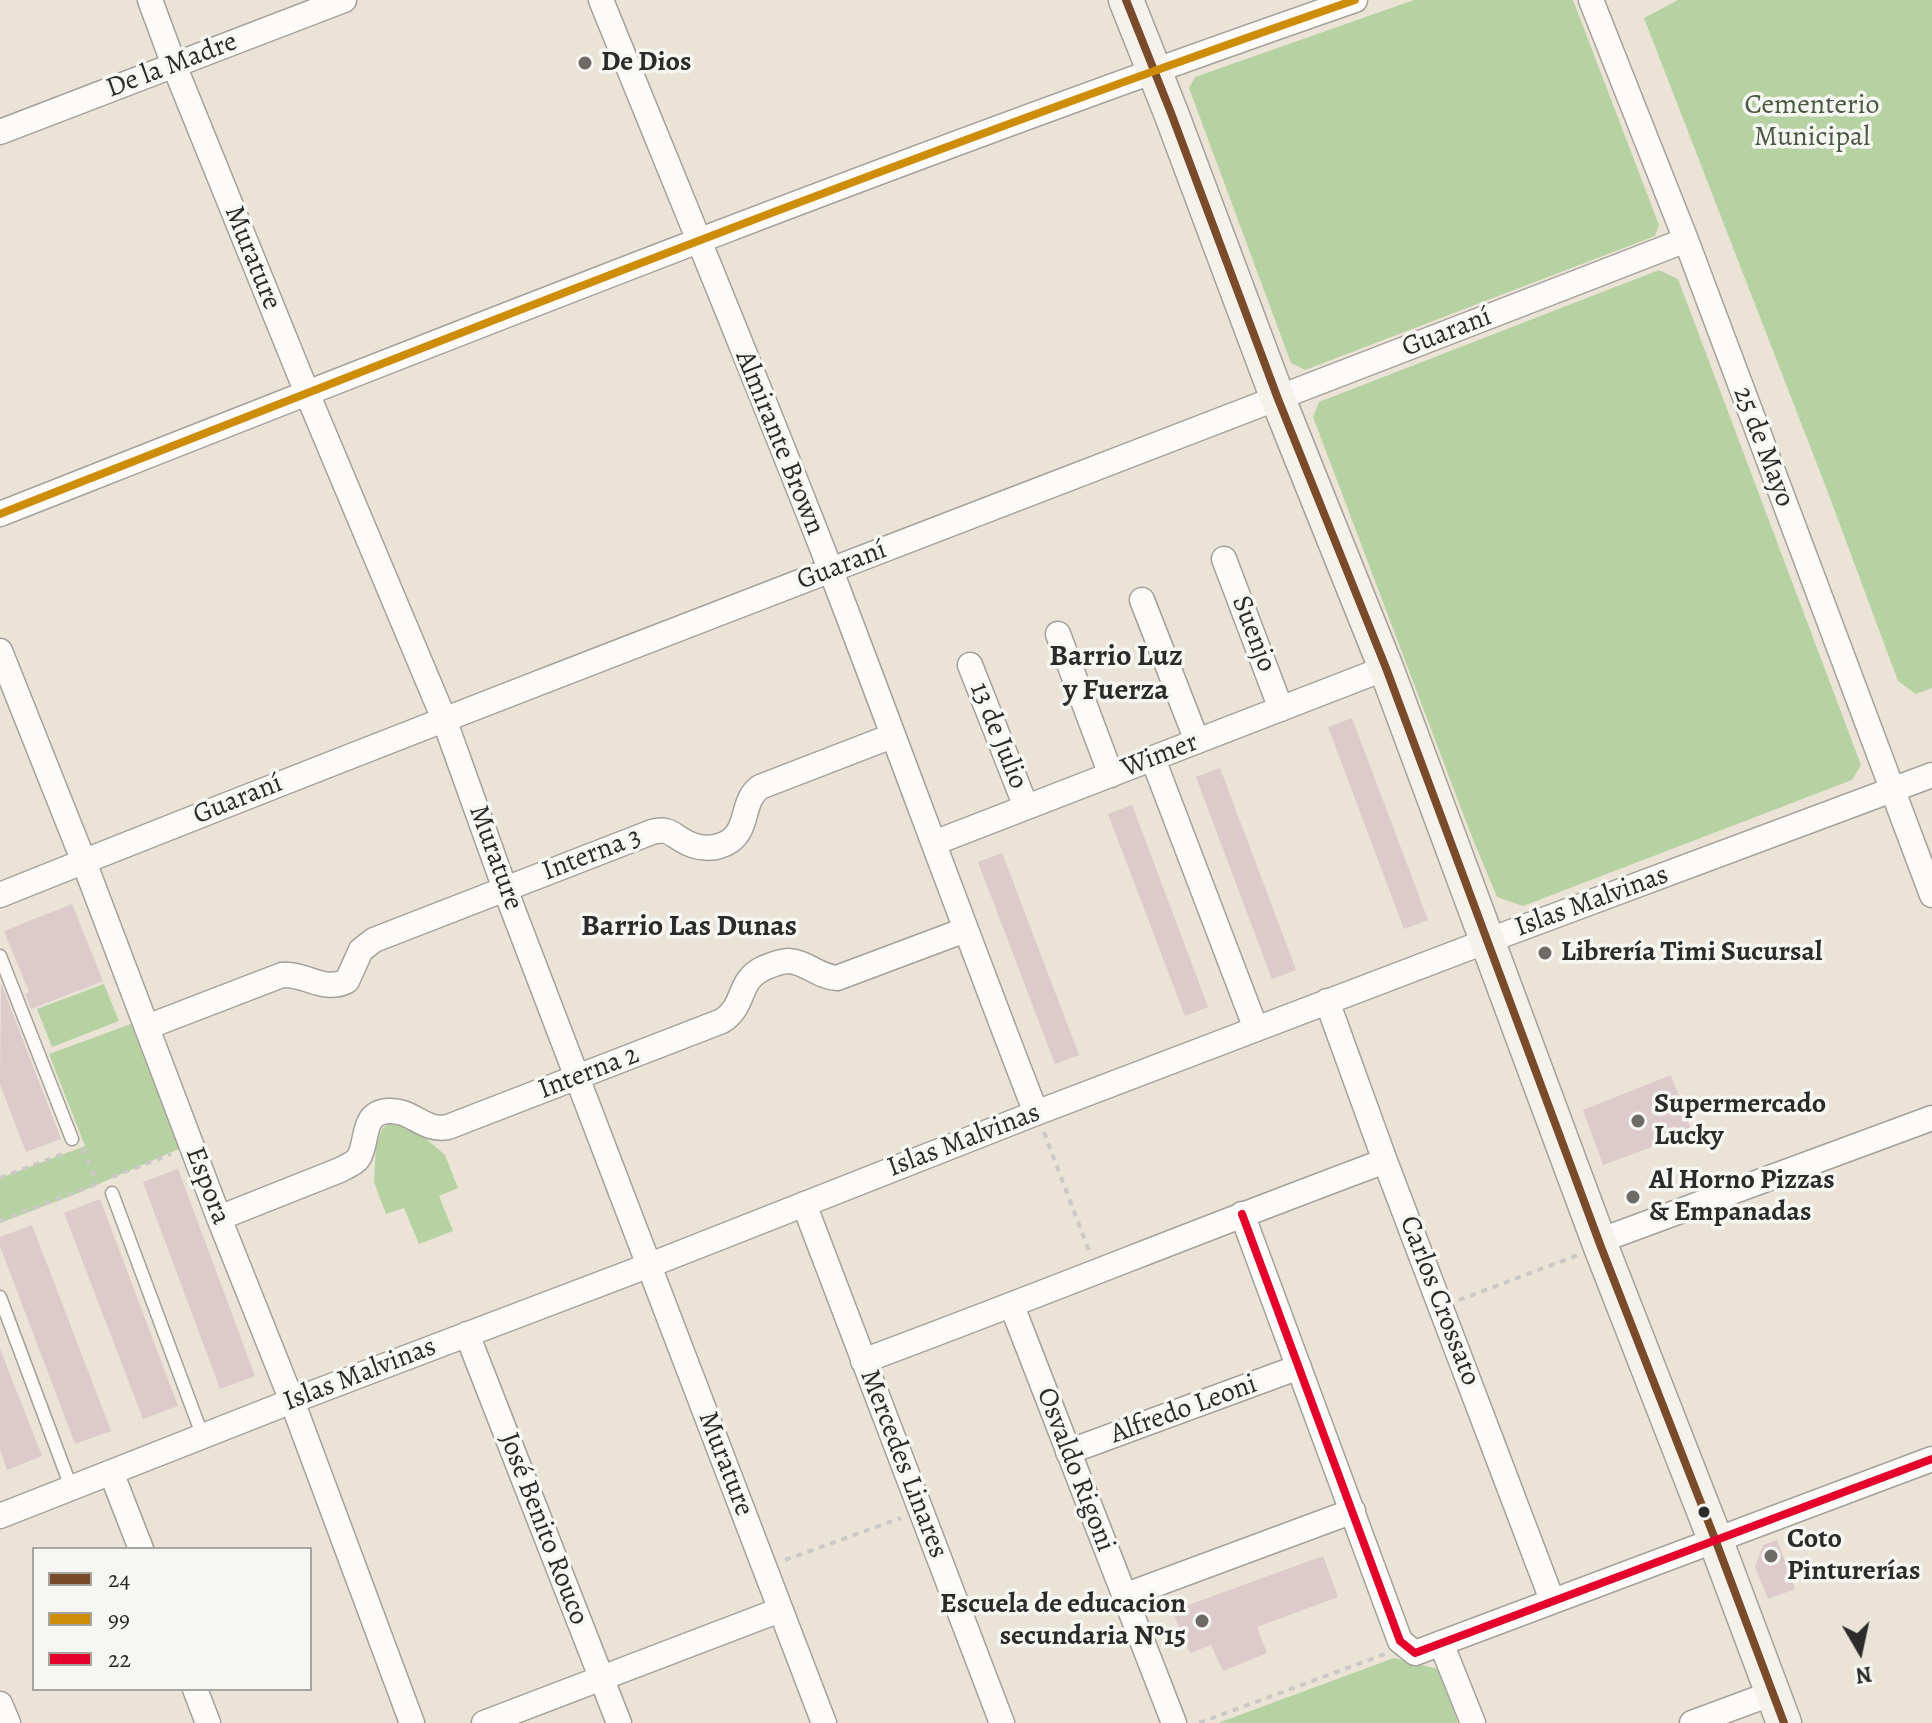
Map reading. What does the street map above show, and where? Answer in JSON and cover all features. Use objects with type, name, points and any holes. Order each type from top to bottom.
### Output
[{"type":"main road","points":[[1126,0],[1278,399],[1386,668],[1600,1244],[1778,1708]]},
{"type":"street","name":"Murature","points":[[150,0],[307,393],[444,719],[505,889],[824,1723]]},
{"type":"street","name":"De la Madre","points":[[0,132],[344,0]]},
{"type":"street","name":"Almirante Brown","points":[[601,0],[830,571],[1036,1113]]},
{"type":"street","points":[[0,514],[699,241],[1153,70],[1355,0]]},
{"type":"street","name":"25 de Mayo","points":[[1591,0],[1686,240],[1932,895]]},
{"type":"street","name":"Guaraní","points":[[0,895],[444,719],[1686,240]]},
{"type":"street","name":"Suenjo","points":[[1224,559],[1281,709]]},
{"type":"street","points":[[1142,600],[1197,741]]},
{"type":"street","points":[[1058,634],[1111,775]]},
{"type":"street","name":"Espora","points":[[0,651],[292,1401],[412,1723]]},
{"type":"street","name":"13 de Julio","points":[[970,665],[1026,807]]},
{"type":"street","name":"Wimer","points":[[934,843],[1386,668]]},
{"type":"street","name":"Interna 3","points":[[147,1027],[282,975],[293,974],[321,985],[336,986],[347,981],[361,950],[374,940],[652,832],[670,832],[696,847],[711,848],[725,844],[735,838],[748,801],[760,787],[892,736]]},
{"type":"street","points":[[1153,759],[1256,1029]]},
{"type":"street","name":"Islas Malvinas","points":[[0,1516],[1327,1001],[1932,775]]},
{"type":"street","name":"Interna 2","points":[[219,1218],[353,1163],[361,1153],[365,1129],[378,1113],[400,1112],[439,1129],[722,1021],[737,1007],[748,980],[755,972],[770,965],[786,961],[837,978],[965,930]]},
{"type":"street","name":"Carlos Crossato","points":[[1327,1001],[1552,1600]]},
{"type":"street","points":[[1600,1244],[1932,1118]]},
{"type":"street","points":[[863,1361],[1385,1161]]},
{"type":"street","name":"Mercedes Linares","points":[[804,1204],[1002,1723]]},
{"type":"street","points":[[1242,1214],[1403,1644],[1415,1653],[1932,1459]]},
{"type":"street","name":"Osvaldo Rigoni","points":[[1012,1306],[1174,1723]]},
{"type":"street","name":"José Benito Rouco","points":[[467,1334],[619,1723]]},
{"type":"street","name":"Alfredo Leoni","points":[[1068,1452],[1299,1367]]},
{"type":"street","points":[[111,1472],[140,1547]]},
{"type":"street","points":[[1124,1596],[1353,1511]]},
{"type":"street","points":[[484,1723],[780,1610]]},
{"type":"street","points":[[1441,1643],[1473,1723]]},
{"type":"street","points":[[196,1691],[208,1723]]},
{"type":"street","points":[[0,1704],[8,1723]]},
{"type":"street","points":[[1692,1723],[1778,1708]]},
{"type":"lane","points":[[0,956],[70,1145]]},
{"type":"lane","points":[[112,1193],[203,1437]]},
{"type":"lane","points":[[0,1297],[71,1487]]},
{"type":"path","points":[[1036,1113],[1097,1272]]},
{"type":"path","points":[[0,1178],[70,1145]]},
{"type":"path","points":[[111,1178],[192,1145]]},
{"type":"path","points":[[0,1221],[97,1183]]},
{"type":"path","points":[[1442,1307],[1600,1244]]},
{"type":"path","points":[[764,1568],[920,1510]]},
{"type":"path","points":[[1199,1723],[1403,1644]]},
{"type":"green space","points":[[1414,0],[1573,0],[1659,225],[1655,236],[1305,370],[1291,363],[1189,88],[1195,77]]},
{"type":"green space","name":"Cementerio Municipal","points":[[1678,0],[1932,0],[1932,688],[1916,694],[1898,681],[1644,18]]},
{"type":"green space","points":[[1659,270],[1678,279],[1861,765],[1852,780],[1523,906],[1497,897],[1313,417],[1319,402]]},
{"type":"green space","points":[[104,984],[119,1021],[52,1047],[37,1009]]},
{"type":"green space","points":[[131,1024],[179,1149],[0,1223],[0,1178],[85,1146],[49,1054]]},
{"type":"green space","points":[[401,1121],[445,1155],[458,1188],[439,1196],[453,1231],[419,1244],[404,1208],[386,1214],[374,1182],[376,1145],[382,1129],[389,1123]]},
{"type":"green space","points":[[1394,1658],[1438,1669],[1458,1723],[1218,1723]]},
{"type":"building","points":[[1352,718],[1428,920],[1404,929],[1328,727]]},
{"type":"building","points":[[1220,768],[1296,970],[1272,979],[1196,777]]},
{"type":"building","points":[[1132,805],[1208,1007],[1185,1016],[1108,814]]},
{"type":"building","points":[[1002,853],[1079,1055],[1055,1064],[978,862]]},
{"type":"building","points":[[72,904],[103,981],[31,1009],[25,994],[29,992],[4,931]]},
{"type":"building","points":[[1,983],[61,1139],[26,1152],[0,1084]]},
{"type":"building","name":"Supermercado Lucky","points":[[1671,1075],[1692,1132],[1603,1165],[1583,1110]]},
{"type":"building","points":[[178,1169],[255,1376],[220,1389],[143,1182]]},
{"type":"building","points":[[100,1199],[178,1406],[143,1419],[64,1213]]},
{"type":"building","points":[[32,1225],[111,1431],[75,1444],[0,1246],[0,1237]]},
{"type":"building","points":[[0,1349],[42,1456],[7,1470],[0,1450]]},
{"type":"building","name":"Coto Pinturerías","points":[[1777,1540],[1795,1589],[1768,1599],[1755,1567],[1763,1545]]},
{"type":"building","points":[[1323,1556],[1338,1597],[1257,1627],[1267,1653],[1223,1671],[1211,1645],[1190,1653],[1172,1611]]},
{"type":"transit line","name":"24","points":[[1126,0],[1278,399],[1386,668],[1601,1247],[1784,1723]]},
{"type":"transit line","name":"99","points":[[0,514],[844,185],[1355,0]]},
{"type":"transit line","name":"22","points":[[1242,1214],[1400,1641],[1415,1653],[1932,1459]]},
{"type":"place","name":"De Dios","points":[[585,63]]},
{"type":"place","name":"Librería Timi Sucursal","points":[[1545,953]]},
{"type":"place","name":"Supermercado Lucky","points":[[1638,1121]]},
{"type":"place","name":"Al Horno Pizzas & Empanadas","points":[[1633,1197]]},
{"type":"place","name":"Coto Pinturerías","points":[[1771,1556]]},
{"type":"place","name":"Escuela de educacion secundaria Nº15","points":[[1202,1621]]},
{"type":"district","name":"Barrio Luz y Fuerza","points":[[1116,675]]},
{"type":"district","name":"Barrio Las Dunas","points":[[689,928]]}]
